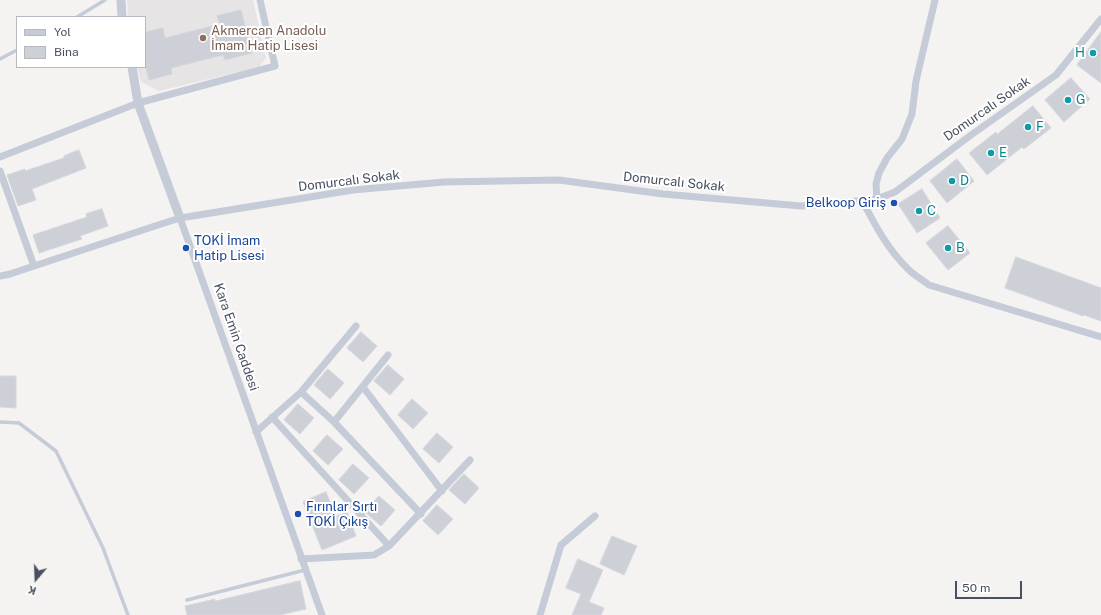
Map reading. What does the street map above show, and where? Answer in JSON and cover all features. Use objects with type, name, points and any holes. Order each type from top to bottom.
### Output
[{"type":"street","points":[[121,0],[122,16]]},
{"type":"street","points":[[0,157],[138,103],[275,66],[260,0]]},
{"type":"street","points":[[878,199],[876,184],[879,173],[902,139],[912,114],[916,81],[935,0]]},
{"type":"street","name":"Domurcalı Sokak","points":[[0,276],[180,218],[353,190],[444,182],[559,180],[664,194],[801,206],[878,199],[895,192],[971,134],[1056,75],[1101,19]]},
{"type":"street","name":"Kara Emin Caddesi","points":[[132,68],[138,103],[322,615]]},
{"type":"street","points":[[0,171],[34,266]]},
{"type":"street","points":[[862,200],[882,238],[909,271],[929,285],[1101,336]]},
{"type":"street","points":[[256,432],[301,392],[356,326]]},
{"type":"street","points":[[334,422],[388,355]]},
{"type":"street","points":[[363,387],[442,491]]},
{"type":"street","points":[[301,392],[334,422],[421,514]]},
{"type":"street","points":[[272,417],[389,546]]},
{"type":"street","points":[[301,559],[374,555],[389,546],[421,514],[470,460]]},
{"type":"street","points":[[540,615],[562,546],[595,516]]},
{"type":"lane","points":[[79,16],[106,0]]},
{"type":"lane","points":[[0,59],[16,51]]},
{"type":"lane","points":[[0,422],[19,423],[56,451],[103,548],[128,615]]},
{"type":"lane","points":[[186,600],[305,570]]},
{"type":"shaded area","name":"Akmercan Anadolu İmam Hatip Lisesi","points":[[127,0],[253,0],[266,58],[259,67],[159,91],[141,82],[137,68],[146,68],[146,16],[128,16]]},
{"type":"building","points":[[241,10],[252,53],[225,60],[223,55],[171,68],[172,74],[149,80],[146,68],[146,32],[163,28],[165,38],[220,24],[217,16]]},
{"type":"building","name":"H","points":[[1101,32],[1101,83],[1077,65]]},
{"type":"building","name":"G","points":[[1071,78],[1090,99],[1064,122],[1045,100]]},
{"type":"building","points":[[1033,106],[1051,128],[1024,149],[1022,147],[987,175],[969,153],[996,132],[997,134]]},
{"type":"building","points":[[79,150],[86,168],[32,189],[36,200],[18,206],[7,175],[25,169],[25,171],[64,158],[64,156]]},
{"type":"building","name":"D","points":[[957,159],[974,181],[947,203],[930,181]]},
{"type":"building","name":"C","points":[[922,189],[940,218],[917,233],[898,204]]},
{"type":"building","points":[[102,209],[108,226],[80,236],[82,239],[39,253],[33,235],[87,217],[86,214]]},
{"type":"building","name":"B","points":[[948,226],[970,253],[948,270],[926,243]]},
{"type":"building","points":[[1016,257],[1101,288],[1101,321],[1005,288]]},
{"type":"building","points":[[361,332],[377,346],[363,362],[347,348]]},
{"type":"building","points":[[388,365],[404,379],[390,395],[374,381]]},
{"type":"building","points":[[328,369],[344,383],[330,399],[314,385]]},
{"type":"building","points":[[0,376],[16,376],[16,408],[0,407]]},
{"type":"building","points":[[412,399],[428,413],[413,429],[398,415]]},
{"type":"building","points":[[298,404],[314,418],[300,434],[284,420]]},
{"type":"building","points":[[437,433],[453,447],[439,463],[423,449]]},
{"type":"building","points":[[327,435],[343,449],[328,465],[313,451]]},
{"type":"building","points":[[353,464],[369,478],[354,494],[339,480]]},
{"type":"building","points":[[464,474],[479,488],[465,504],[449,490]]},
{"type":"building","points":[[326,492],[336,516],[347,512],[356,536],[322,550],[303,502]]},
{"type":"building","points":[[379,496],[395,510],[381,526],[365,512]]},
{"type":"building","points":[[437,505],[453,519],[438,535],[423,521]]},
{"type":"building","points":[[612,536],[637,546],[624,575],[600,564]]},
{"type":"building","points":[[578,559],[603,570],[589,602],[604,608],[601,615],[572,615],[581,594],[566,588]]},
{"type":"building","points":[[300,581],[306,609],[280,615],[187,615],[185,606],[215,599],[215,601]]},
{"type":"place","name":"Akmercan Anadolu İmam Hatip Lisesi","points":[[203,38]]},
{"type":"place","name":"H","points":[[1093,53]]},
{"type":"place","name":"G","points":[[1068,100]]},
{"type":"place","name":"F","points":[[1028,127]]},
{"type":"place","name":"E","points":[[991,153]]},
{"type":"place","name":"D","points":[[952,181]]},
{"type":"place","name":"Belkoop Giriş","points":[[894,203]]},
{"type":"place","name":"C","points":[[919,211]]},
{"type":"place","name":"TOKİ İmam Hatip Lisesi","points":[[186,248]]},
{"type":"place","name":"B","points":[[948,248]]},
{"type":"place","name":"Fırınlar Sırtı TOKİ Çıkış","points":[[298,514]]}]
